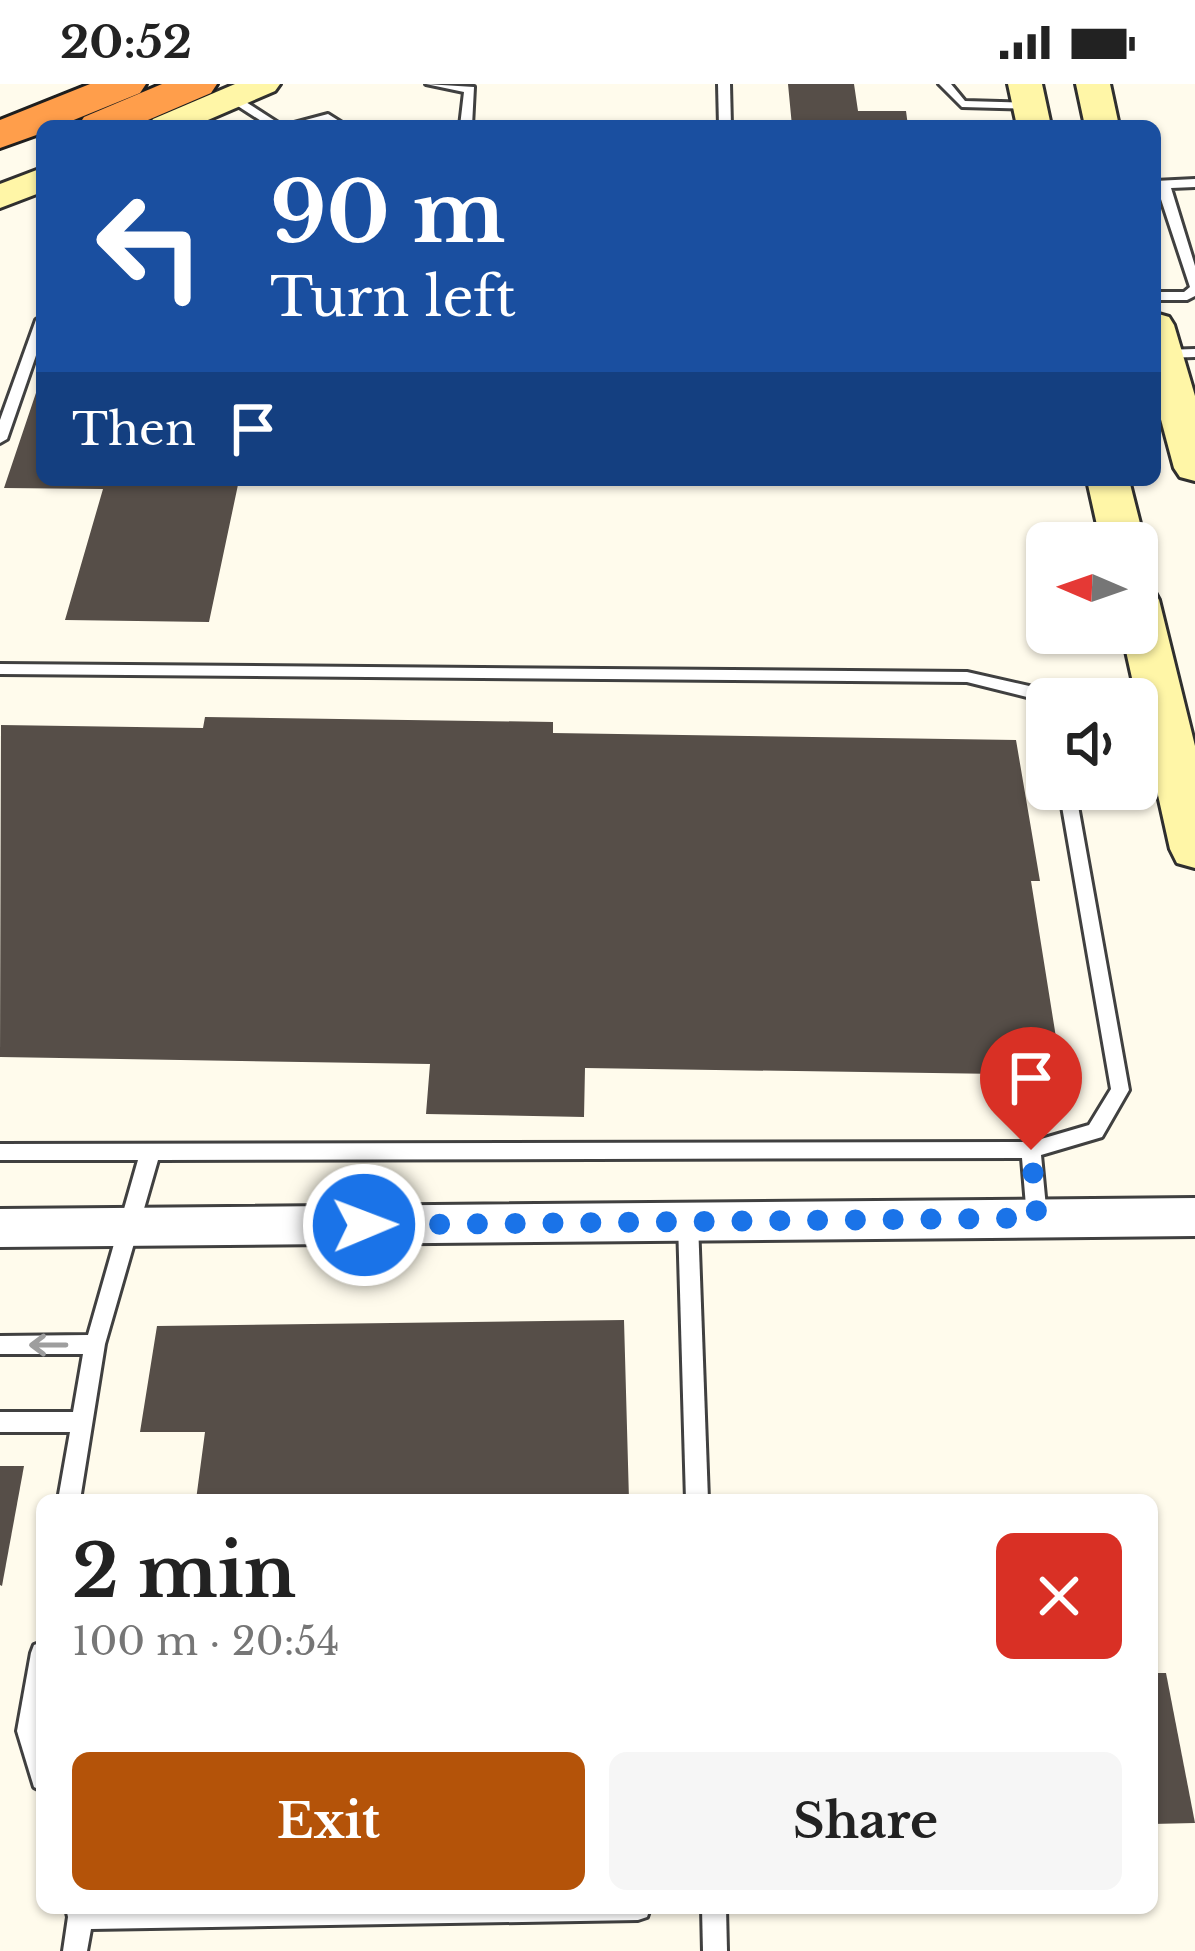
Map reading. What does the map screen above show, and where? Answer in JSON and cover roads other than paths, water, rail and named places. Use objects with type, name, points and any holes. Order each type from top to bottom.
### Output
[{"type":"highway","points":[[37,120],[126,84]]},
{"type":"highway","points":[[120,120],[230,88]]},
{"type":"highway","points":[[0,135],[36,120]]},
{"type":"highway","points":[[0,168],[36,153]]},
{"type":"main road","points":[[1093,84],[1101,120]]},
{"type":"main road","points":[[175,120],[230,88]]},
{"type":"main road","points":[[0,197],[36,182]]},
{"type":"main road","points":[[1167,346],[1195,468]]},
{"type":"main road","points":[[1109,486],[1118,522]]},
{"type":"main road","points":[[1152,654],[1195,849]]},
{"type":"street","points":[[0,1228],[1195,1217]]},
{"type":"lane","points":[[432,84],[474,87],[467,120]]},
{"type":"lane","points":[[724,84],[725,120]]},
{"type":"lane","points":[[943,86],[962,104],[966,120]]},
{"type":"lane","points":[[230,88],[270,120]]},
{"type":"lane","points":[[962,104],[1026,100]]},
{"type":"lane","points":[[1161,184],[1195,183]]},
{"type":"lane","points":[[1161,187],[1195,288],[1187,296],[1161,296]]},
{"type":"lane","points":[[0,439],[36,337]]},
{"type":"lane","points":[[0,669],[967,677],[1026,692]]},
{"type":"lane","points":[[0,1152],[1031,1150],[1095,1131],[1120,1090],[1071,810]]},
{"type":"lane","points":[[1031,1150],[1037,1218]]},
{"type":"lane","points":[[70,1494],[95,1345],[151,1153]]},
{"type":"lane","points":[[688,1222],[697,1494]]},
{"type":"lane","points":[[0,1345],[95,1345]]},
{"type":"lane","points":[[0,1422],[82,1422]]},
{"type":"lane","points":[[36,1687],[28,1731],[36,1758]]},
{"type":"lane","points":[[75,1951],[79,1914]]},
{"type":"lane","points":[[714,1914],[715,1951]]}]
